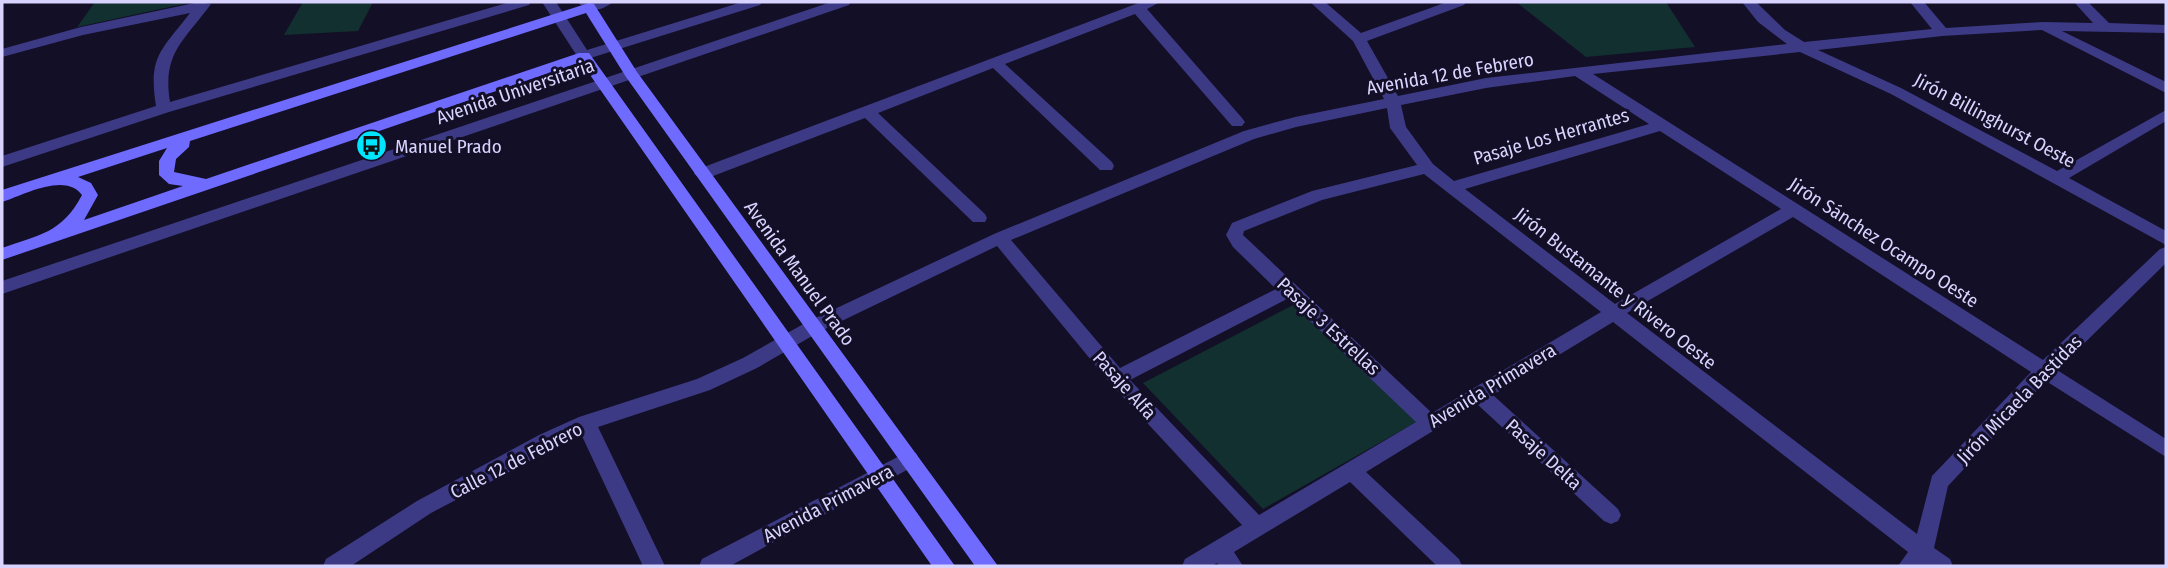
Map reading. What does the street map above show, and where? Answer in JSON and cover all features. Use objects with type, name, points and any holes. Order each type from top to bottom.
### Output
[{"type":"main road","points":[[2,196],[593,4]]},
{"type":"main road","name":"Avenida Manuel Prado","points":[[593,4],[612,46],[631,74],[987,566]]},
{"type":"main road","points":[[584,56],[944,566]]},
{"type":"main road","name":"Avenida Universitaria","points":[[2,254],[584,56]]},
{"type":"main road","points":[[192,136],[168,157],[164,167],[167,175],[187,183],[214,183]]},
{"type":"main road","points":[[51,180],[82,184],[88,188],[90,195],[81,213],[55,236]]},
{"type":"street","points":[[2,162],[164,109],[524,2]]},
{"type":"street","points":[[549,2],[584,56]]},
{"type":"street","name":"Avenida Universitaria","points":[[584,56],[755,2]]},
{"type":"street","name":"Avenida Universitaria","points":[[2,288],[844,2]]},
{"type":"street","points":[[702,174],[1153,2]]},
{"type":"street","name":"Jirón Bustamante y Rivero Oeste","points":[[1317,2],[1359,39],[1394,102],[1398,128],[1427,169],[1942,566]]},
{"type":"street","points":[[1359,39],[1460,2]]},
{"type":"street","name":"Jirón Billinghurst Oeste","points":[[1749,2],[1762,20],[1799,47],[1875,80],[2058,177],[2166,239]]},
{"type":"street","points":[[1917,2],[1942,32]]},
{"type":"street","points":[[2081,2],[2105,27]]},
{"type":"street","points":[[164,109],[159,80],[163,59],[203,4]]},
{"type":"street","points":[[2,53],[81,31],[203,4]]},
{"type":"street","points":[[1138,8],[1237,122]]},
{"type":"street","points":[[2042,26],[2166,88]]},
{"type":"street","name":"Avenida 12 de Febrero","points":[[785,342],[1000,238],[1249,135],[1295,122],[1486,83],[1799,47],[1942,32],[2042,26],[2166,29]]},
{"type":"street","points":[[995,62],[1106,166]]},
{"type":"street","name":"Jirón Sánchez Ocampo Oeste","points":[[1578,71],[2166,449]]},
{"type":"street","points":[[868,112],[979,218]]},
{"type":"street","points":[[2058,177],[2166,115]]},
{"type":"street","name":"Pasaje Los Herrantes","points":[[1451,187],[1663,125]]},
{"type":"street","name":"Pasaje 3 Estrellas","points":[[1427,169],[1318,195],[1238,227],[1234,235],[1238,243],[1291,289],[1430,422]]},
{"type":"street","name":"Avenida Primavera","points":[[1193,566],[1225,558],[1256,527],[1613,313],[1795,209]]},
{"type":"street","name":"Pasaje Alfa","points":[[1000,238],[1117,378],[1256,527]]},
{"type":"street","name":"Jirón Micaela Bastidas","points":[[1923,552],[1939,482],[2045,370],[2166,253]]},
{"type":"street","points":[[1117,378],[1291,289]]},
{"type":"street","name":"Calle 12 de Febrero","points":[[334,566],[424,508],[545,441],[586,424],[703,385],[785,342]]},
{"type":"street","name":"Pasaje Delta","points":[[1478,393],[1611,515]]},
{"type":"street","points":[[586,424],[654,566]]},
{"type":"street","name":"Avenida Primavera","points":[[710,566],[909,459]]},
{"type":"street","points":[[1351,470],[1451,566]]},
{"type":"street","points":[[1909,566],[1923,552]]},
{"type":"green space","points":[[95,2],[193,2],[77,27]]},
{"type":"green space","points":[[303,2],[373,2],[358,31],[284,35]]},
{"type":"green space","points":[[1516,2],[1666,2],[1695,47],[1586,57]]},
{"type":"green space","points":[[1295,304],[1418,421],[1263,509],[1143,383]]},
{"type":"place","name":"Manuel Prado","points":[[372,146]]}]
